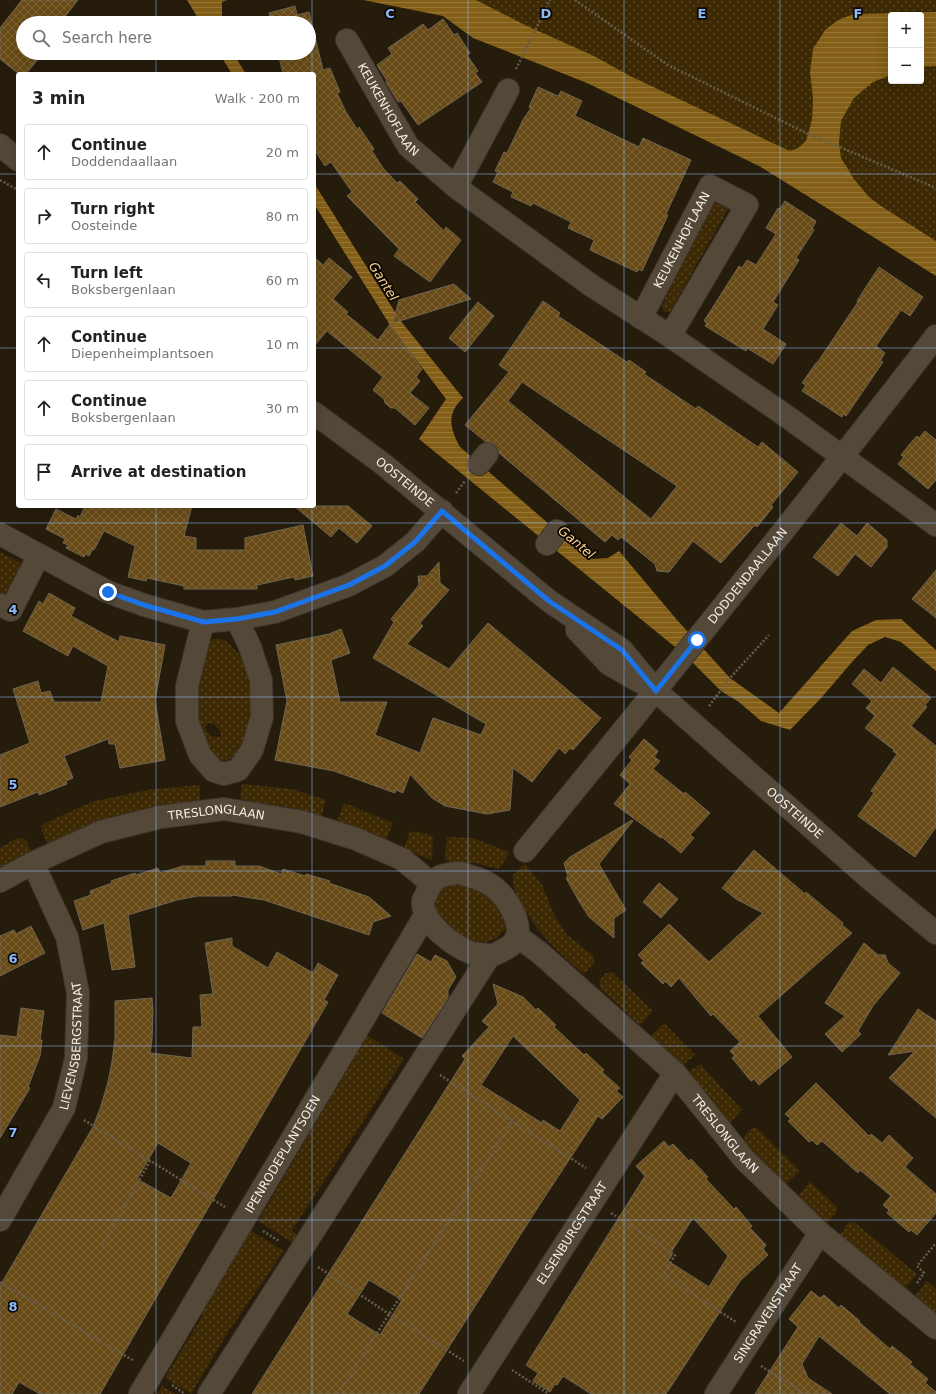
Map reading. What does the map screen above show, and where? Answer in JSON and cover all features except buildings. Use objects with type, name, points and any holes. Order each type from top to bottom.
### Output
[{"type":"street","name":"KEUKENHOFLAAN","points":[[347,40],[408,146],[456,186],[592,286],[670,336],[843,457],[936,525]]},
{"type":"street","points":[[456,186],[508,90]]},
{"type":"street","points":[[0,145],[16,158]]},
{"type":"street","name":"KEUKENHOFLAAN","points":[[641,318],[710,186],[747,205],[670,336]]},
{"type":"street","name":"DODDENDAALLAAN","points":[[525,851],[691,648],[843,457],[936,336]]},
{"type":"street","name":"OOSTEINDE","points":[[316,414],[383,464],[442,511],[549,601],[609,664],[656,691],[864,874],[936,933]]},
{"type":"street","points":[[0,534],[108,592],[144,605],[204,622],[237,619],[275,612],[355,582],[385,566],[415,542],[442,511]]},
{"type":"street","points":[[0,605],[11,610],[39,555]]},
{"type":"street","points":[[204,622],[187,686],[187,721],[200,755],[214,770],[224,774],[238,770],[252,750],[262,717],[261,680],[250,647],[237,619]]},
{"type":"street","points":[[224,774],[224,809]]},
{"type":"street","name":"TRESLONGLAAN","points":[[0,881],[33,863],[101,832],[161,816],[224,809],[302,822],[356,839],[402,859],[431,882]]},
{"type":"street","name":"LIEVENSBERGSTRAAT","points":[[0,1220],[64,1108],[76,1058],[78,993],[67,937],[33,863]]},
{"type":"street","points":[[460,873],[482,879],[496,889],[512,908],[518,925],[517,936],[510,946],[498,953],[490,955],[472,953],[446,939],[435,929],[426,914],[423,900],[431,882],[444,874],[460,873]]},
{"type":"street","name":"IPENRODEPLANTSOEN","points":[[140,1394],[426,914]]},
{"type":"street","name":"TRESLONGLAAN","points":[[517,936],[540,953],[675,1073],[744,1159],[820,1233],[936,1328]]},
{"type":"street","points":[[209,1394],[490,955]]},
{"type":"street","name":"ELSENBURGSTRAAT","points":[[469,1394],[675,1073]]},
{"type":"street","name":"SINGRAVENSTRAAT","points":[[716,1394],[820,1233]]},
{"type":"path","points":[[519,62],[550,0]]},
{"type":"path","points":[[575,0],[668,65],[802,131],[936,188]]},
{"type":"path","points":[[0,180],[16,189]]},
{"type":"path","points":[[721,691],[730,678],[769,635]]},
{"type":"path","points":[[420,1063],[606,1181]]},
{"type":"path","points":[[64,1108],[244,1218],[389,1314],[487,1365],[549,1394]]},
{"type":"path","points":[[338,1394],[512,1122]]},
{"type":"path","points":[[102,1246],[150,1161]]},
{"type":"path","points":[[593,1201],[676,1255],[663,1275],[755,1334]]},
{"type":"path","points":[[903,1301],[924,1273],[916,1266],[936,1243]]},
{"type":"path","points":[[0,1282],[152,1372],[185,1394]]},
{"type":"path","points":[[742,1353],[805,1394]]},
{"type":"shaded area","points":[[187,0],[227,0],[222,2],[222,16],[197,16]]},
{"type":"shaded area","points":[[363,0],[476,0],[525,25],[594,56],[630,76],[790,151],[798,148],[806,141],[812,120],[813,98],[810,72],[813,49],[825,30],[838,20],[854,14],[888,13],[888,76],[873,82],[854,98],[841,121],[839,143],[841,158],[854,179],[869,197],[936,241],[936,276],[759,166],[587,83],[473,38],[443,16]]},
{"type":"shaded area","points":[[476,0],[936,0],[936,241],[869,197],[854,179],[790,151],[630,76],[594,56],[525,25]]},
{"type":"shaded area","points":[[924,12],[936,12],[936,66],[924,67]]},
{"type":"shaded area","points":[[223,60],[237,60],[245,72],[231,72]]},
{"type":"shaded area","points":[[316,186],[400,320],[463,398],[454,410],[451,422],[454,434],[460,447],[557,531],[593,559],[608,558],[619,551],[677,620],[730,678],[779,713],[852,631],[876,620],[901,619],[936,650],[936,671],[901,642],[885,637],[868,645],[822,697],[790,730],[761,721],[739,702],[721,691],[685,655],[419,439],[446,399],[390,325],[316,207]]},
{"type":"shaded area","points":[[711,200],[726,201],[728,209],[670,312],[664,312],[662,306]]},
{"type":"shaded area","points":[[0,552],[26,566],[5,606],[0,604]]},
{"type":"shaded area","points":[[213,639],[223,639],[238,653],[242,659],[249,679],[250,716],[244,739],[240,748],[233,756],[218,764],[192,719],[203,650]],"holes":[[[211,723],[219,730],[221,734],[220,737],[213,736],[206,730],[206,725]]]},
{"type":"shaded area","points":[[242,784],[291,789],[326,800],[321,818],[287,807],[240,803]]},
{"type":"shaded area","points":[[200,785],[200,805],[98,823],[48,844],[41,830],[43,824],[94,801],[153,789]]},
{"type":"shaded area","points":[[344,803],[393,823],[386,840],[337,821]]},
{"type":"shaded area","points":[[415,831],[433,836],[432,860],[404,849],[409,833]]},
{"type":"shaded area","points":[[447,837],[473,838],[509,852],[503,864],[498,869],[474,863],[450,863],[445,860]]},
{"type":"shaded area","points":[[17,838],[25,839],[32,852],[0,870],[0,848]]},
{"type":"shaded area","points":[[525,864],[542,885],[554,914],[566,934],[594,956],[594,963],[584,974],[558,951],[542,934],[528,915],[518,897],[514,887],[513,875]]},
{"type":"shaded area","points":[[458,880],[491,895],[505,914],[506,928],[497,938],[487,942],[475,941],[450,931],[435,913],[434,902],[439,888]]},
{"type":"shaded area","points":[[612,972],[653,1011],[640,1025],[601,989],[599,981],[606,973]]},
{"type":"shaded area","points":[[664,1023],[695,1055],[684,1064],[675,1062],[650,1037]]},
{"type":"shaded area","points":[[367,1035],[404,1059],[292,1230],[297,1235],[293,1243],[258,1221]]},
{"type":"shaded area","points":[[701,1065],[742,1110],[729,1124],[686,1075],[692,1069]]},
{"type":"shaded area","points":[[752,1128],[757,1128],[800,1171],[786,1184],[743,1142],[745,1135]]},
{"type":"shaded area","points":[[810,1182],[838,1208],[836,1213],[827,1223],[798,1196]]},
{"type":"shaded area","points":[[854,1222],[917,1274],[905,1288],[840,1235],[848,1223]]},
{"type":"shaded area","points":[[248,1229],[284,1251],[228,1332],[191,1394],[165,1378],[203,1315],[199,1312]]},
{"type":"shaded area","points":[[927,1281],[936,1288],[936,1313],[915,1296]]},
{"type":"shaded area","points":[[162,1386],[176,1394],[157,1394]]},
{"type":"route","points":[[108,592],[144,605],[204,622],[237,619],[275,612],[349,585],[385,566],[415,542],[442,511],[549,601],[622,650],[656,691],[697,640]]},
{"type":"water label","name":"Gantel","points":[[384,281]]},
{"type":"water label","name":"Gantel","points":[[577,542]]}]
